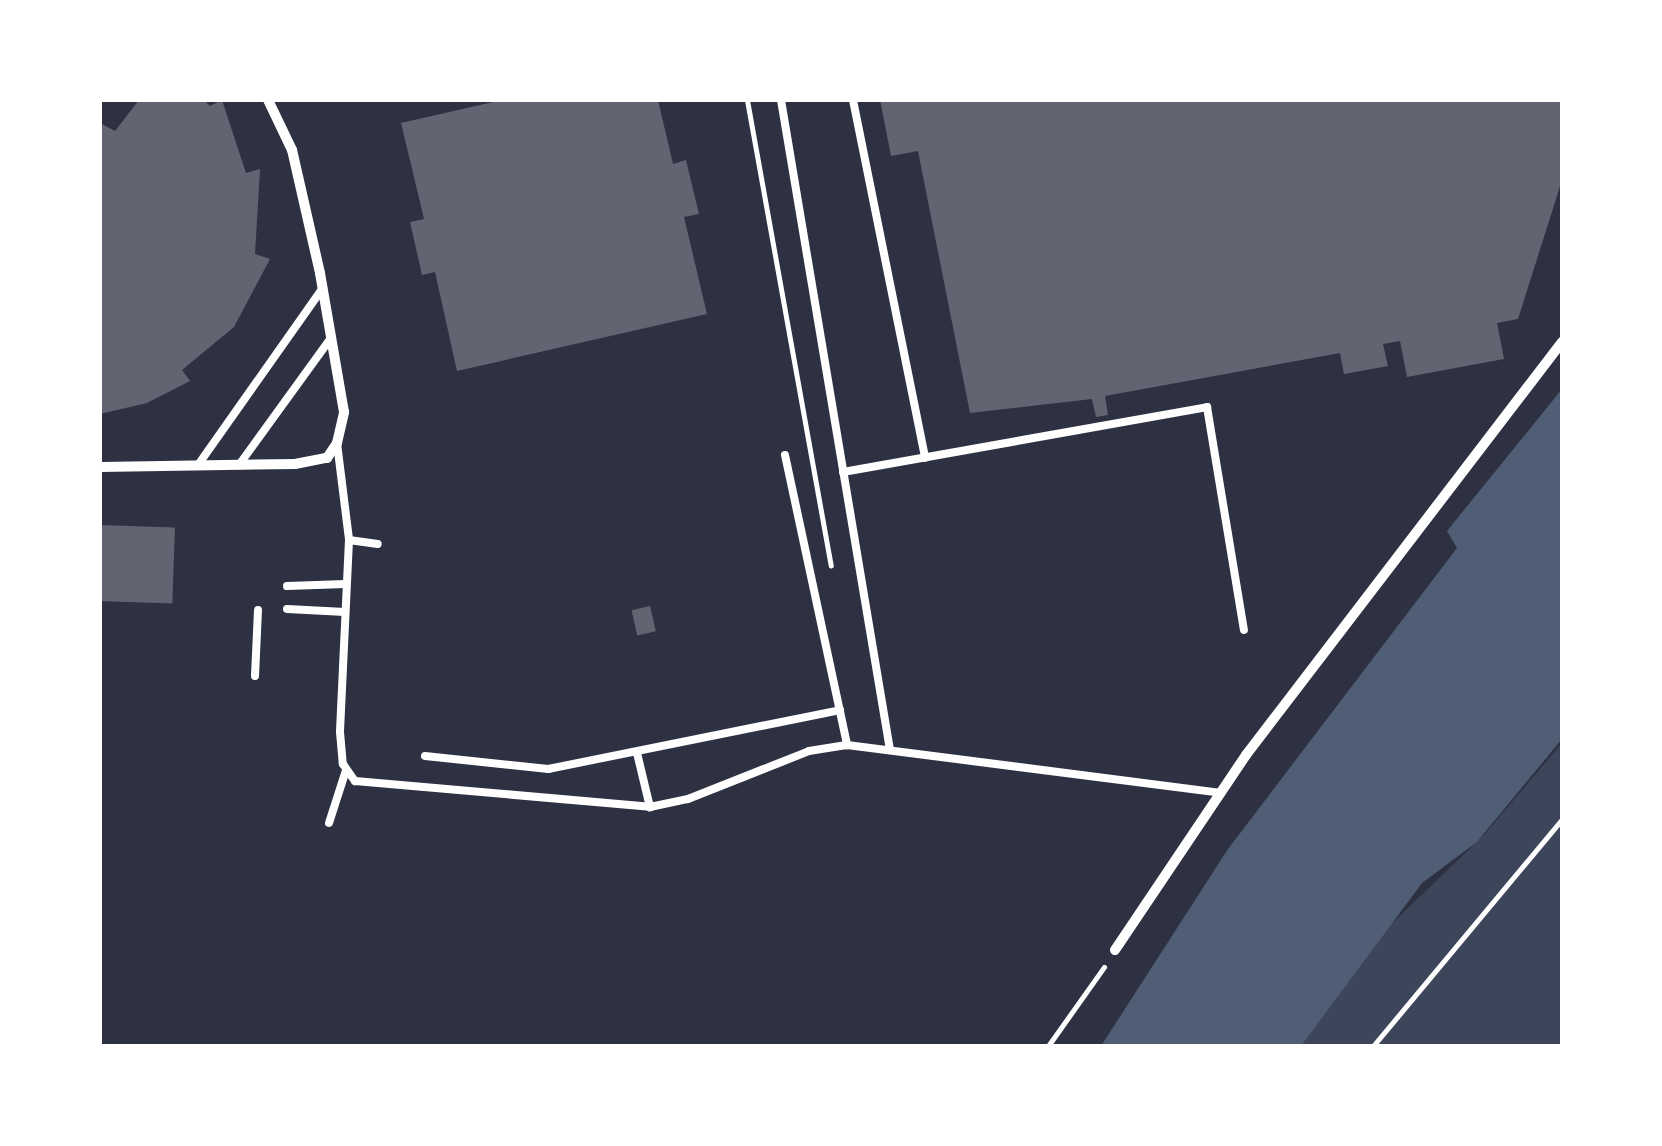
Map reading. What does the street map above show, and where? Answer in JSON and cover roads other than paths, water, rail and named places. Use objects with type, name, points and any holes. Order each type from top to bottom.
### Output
[{"type":"street","points":[[100,468],[295,464],[326,458],[337,444],[344,412],[322,288],[292,150],[268,100]]},
{"type":"street","points":[[1115,950],[1221,793],[1562,342]]},
{"type":"lane","points":[[781,100],[890,750]]},
{"type":"lane","points":[[853,100],[925,458]]},
{"type":"lane","points":[[198,465],[322,288]]},
{"type":"lane","points":[[239,465],[331,338]]},
{"type":"lane","points":[[843,472],[1207,407],[1244,630]]},
{"type":"lane","points":[[329,823],[346,770],[340,732],[348,540],[337,444]]},
{"type":"lane","points":[[785,454],[847,745]]},
{"type":"lane","points":[[348,540],[378,544]]},
{"type":"lane","points":[[287,586],[346,584]]},
{"type":"lane","points":[[287,609],[345,612]]},
{"type":"lane","points":[[256,676],[258,610]]},
{"type":"lane","points":[[425,756],[548,769],[840,710]]},
{"type":"lane","points":[[346,770],[355,781],[650,807],[688,799],[809,751],[847,745],[1221,793]]},
{"type":"lane","points":[[638,753],[650,807]]}]
